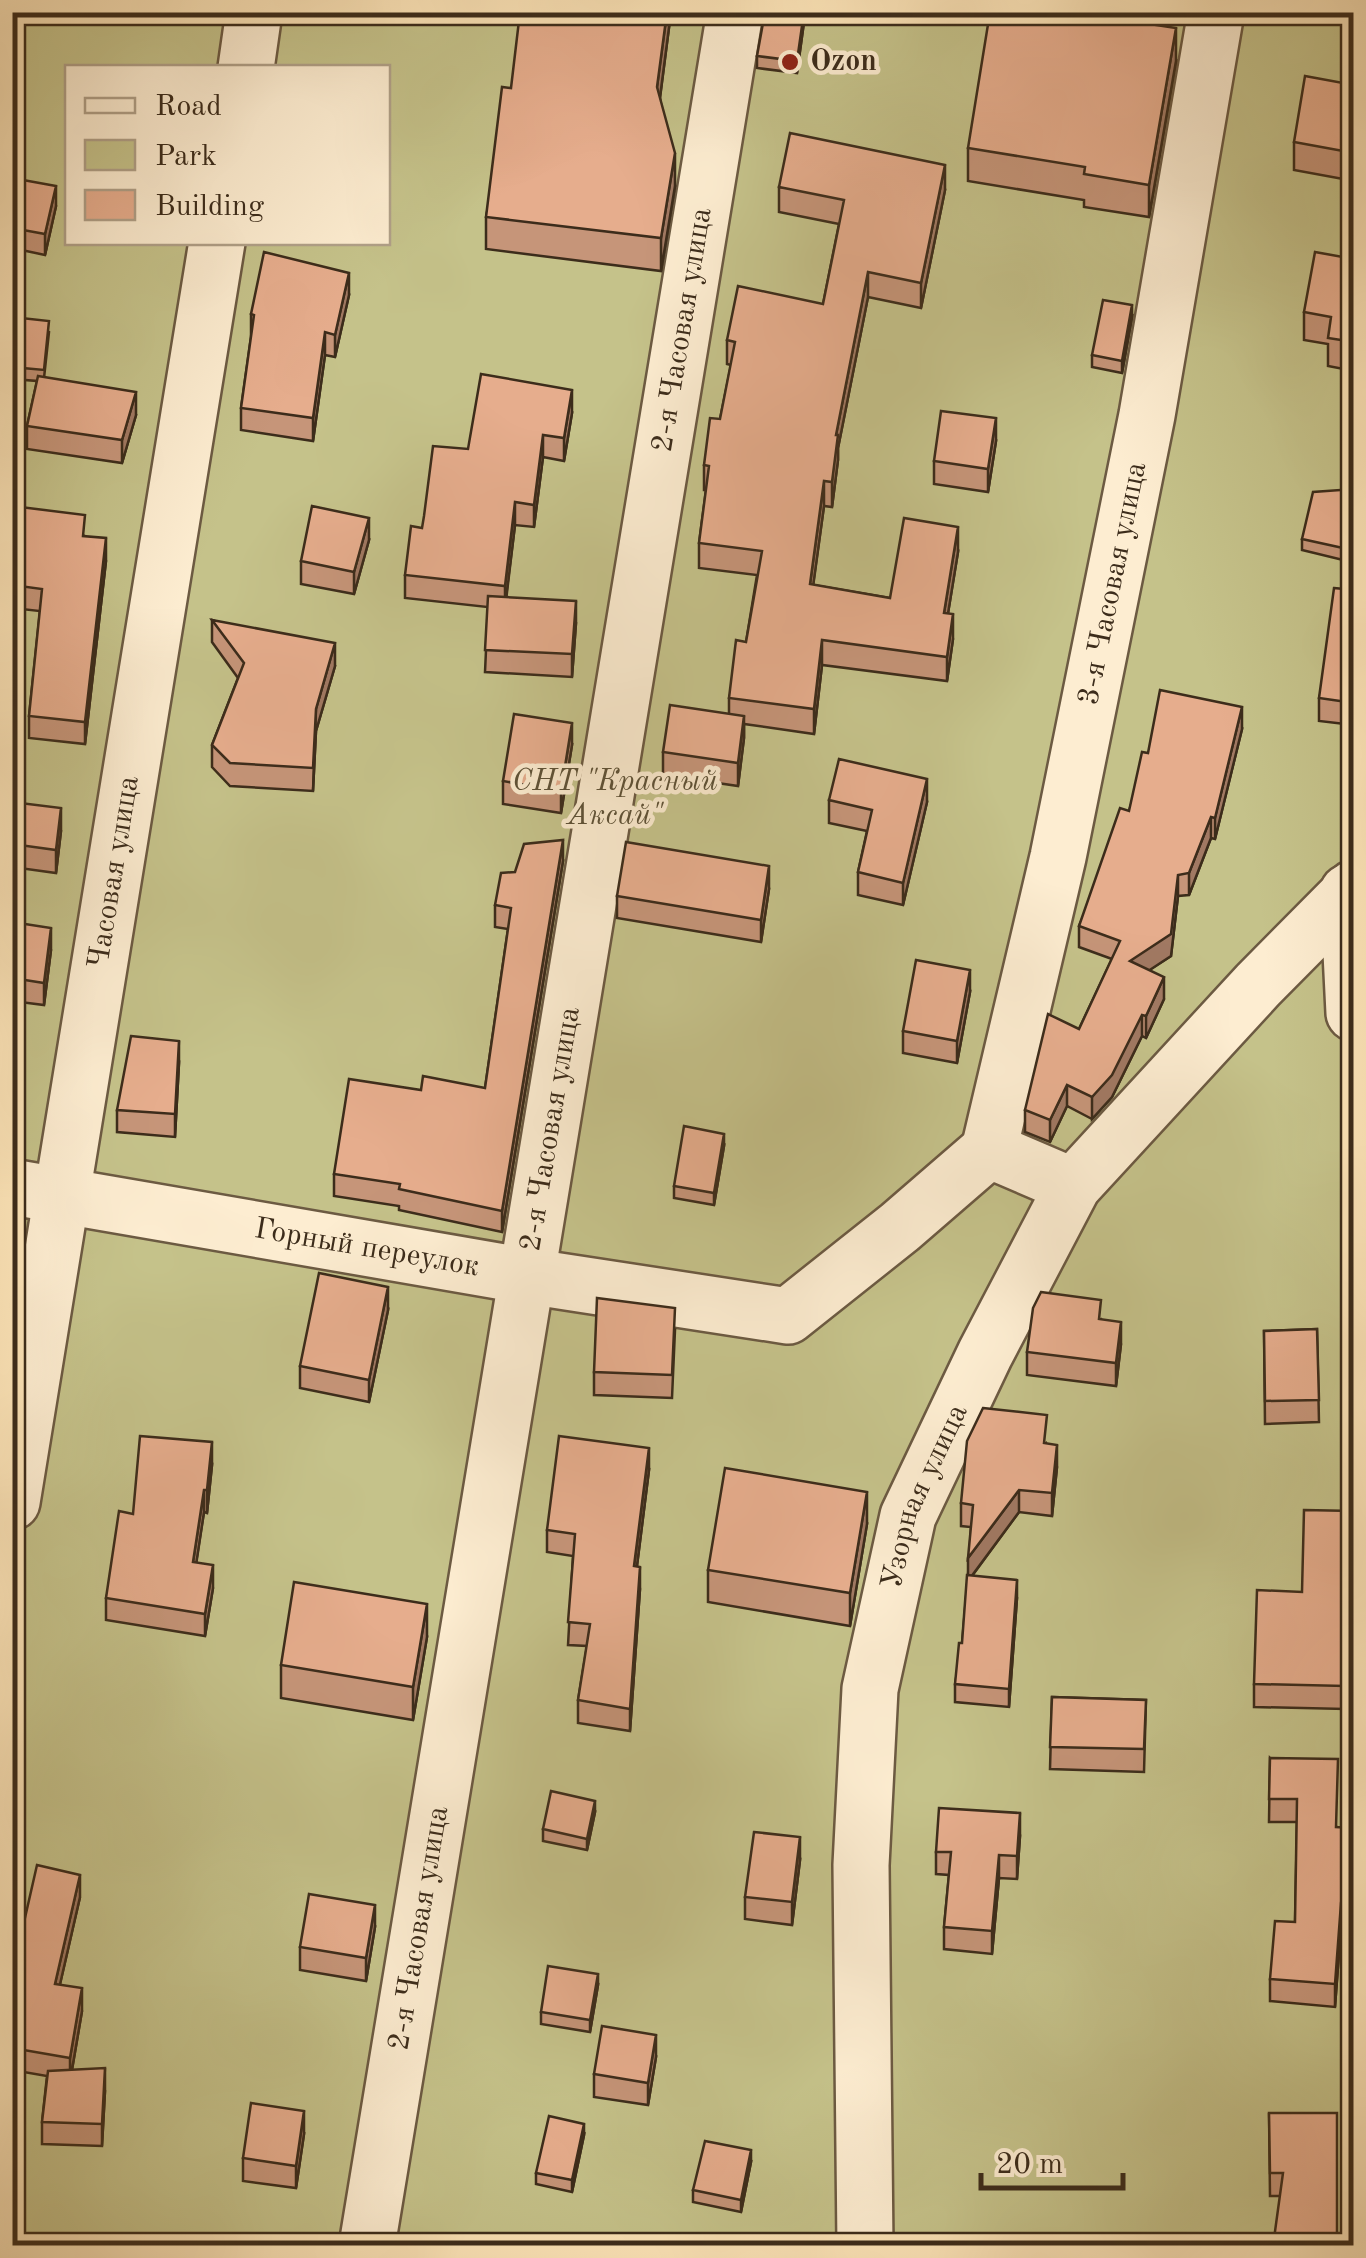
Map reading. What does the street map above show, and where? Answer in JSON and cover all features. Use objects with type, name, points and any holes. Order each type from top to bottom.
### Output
[{"type":"street","points":[[246,65],[254,12]]},
{"type":"street","name":"2-я Часовая улица","points":[[366,2246],[735,12]]},
{"type":"street","name":"3-я Часовая улица","points":[[989,1150],[1058,856],[1147,416],[1216,12]]},
{"type":"street","name":"Часовая улица","points":[[12,1502],[38,1191],[216,245]]},
{"type":"street","points":[[1351,890],[1354,1013]]},
{"type":"street","name":"Узорная улица","points":[[865,2246],[862,1865],[870,1689],[908,1516],[985,1354],[1073,1186],[1351,890]]},
{"type":"street","points":[[989,1150],[1073,1186]]},
{"type":"street","name":"Горный переулок","points":[[38,1191],[527,1276],[788,1316],[900,1228],[989,1150]]},
{"type":"green space","name":"СНТ \"Красный Аксай\"","points":[[12,13],[1353,13],[1353,2245],[13,2245]]},
{"type":"building","points":[[520,12],[667,12],[657,87],[675,153],[661,238],[486,217],[502,87],[511,88]]},
{"type":"building","points":[[765,12],[804,12],[797,61],[757,56]]},
{"type":"building","points":[[990,12],[1070,12],[1176,28],[1149,185],[1084,174],[1085,167],[968,148]]},
{"type":"building","points":[[1305,76],[1354,85],[1354,153],[1294,142]]},
{"type":"building","points":[[790,133],[945,165],[921,283],[868,272],[836,435],[832,482],[824,481],[810,584],[890,598],[904,518],[958,527],[944,613],[953,614],[947,657],[822,640],[814,709],[729,698],[736,640],[746,642],[762,551],[699,543],[709,466],[704,465],[710,418],[720,419],[735,342],[727,340],[738,286],[823,304],[844,200],[779,187]]},
{"type":"building","points":[[12,178],[56,186],[45,234],[12,228]]},
{"type":"building","points":[[264,252],[349,273],[335,335],[325,332],[313,418],[241,408],[254,315],[251,314]]},
{"type":"building","points":[[1315,252],[1354,259],[1354,342],[1328,338],[1331,317],[1304,312]]},
{"type":"building","points":[[1103,300],[1132,305],[1122,361],[1092,355]]},
{"type":"building","points":[[12,317],[49,321],[44,370],[12,367]]},
{"type":"building","points":[[481,374],[572,390],[564,438],[543,435],[534,505],[515,502],[505,586],[405,575],[411,526],[422,528],[433,446],[468,449]]},
{"type":"building","points":[[38,376],[136,392],[122,440],[27,426]]},
{"type":"building","points":[[941,411],[996,418],[988,469],[934,461]]},
{"type":"building","points":[[1354,489],[1354,506],[1343,548],[1302,539],[1313,492]]},
{"type":"building","points":[[12,506],[85,515],[83,536],[106,538],[85,722],[29,716],[42,589],[12,585]]},
{"type":"building","points":[[312,506],[369,518],[354,572],[301,561]]},
{"type":"building","points":[[1334,588],[1354,590],[1354,703],[1319,698]]},
{"type":"building","points":[[488,596],[576,601],[572,654],[485,650]]},
{"type":"building","points":[[212,620],[335,643],[316,709],[313,768],[230,763],[212,745],[244,663]]},
{"type":"building","points":[[1160,690],[1242,707],[1215,818],[1211,817],[1189,873],[1178,875],[1171,934],[1130,961],[1164,977],[1146,1016],[1142,1015],[1112,1075],[1092,1097],[1067,1085],[1050,1120],[1025,1110],[1048,1014],[1079,1029],[1120,941],[1079,926],[1120,808],[1129,811],[1142,752],[1148,753]]},
{"type":"building","points":[[670,705],[744,716],[738,763],[663,752]]},
{"type":"building","points":[[514,714],[572,723],[561,791],[503,781]]},
{"type":"building","points":[[839,759],[927,779],[903,883],[858,872],[872,810],[829,800]]},
{"type":"building","points":[[12,802],[61,808],[56,850],[12,844]]},
{"type":"building","points":[[563,840],[502,1211],[399,1189],[400,1184],[334,1174],[349,1079],[421,1090],[423,1076],[485,1088],[511,908],[495,905],[501,873],[515,872],[524,844]]},
{"type":"building","points":[[626,842],[769,866],[761,920],[617,896]]},
{"type":"building","points":[[12,922],[51,928],[44,983],[12,978]]},
{"type":"building","points":[[916,960],[970,970],[957,1041],[903,1031]]},
{"type":"building","points":[[131,1036],[179,1041],[175,1114],[117,1110]]},
{"type":"building","points":[[684,1126],[724,1134],[714,1193],[674,1186]]},
{"type":"building","points":[[319,1273],[388,1287],[369,1380],[300,1366]]},
{"type":"building","points":[[1041,1292],[1101,1300],[1099,1319],[1121,1322],[1116,1363],[1027,1352],[1033,1308]]},
{"type":"building","points":[[597,1298],[675,1308],[672,1375],[594,1372]]},
{"type":"building","points":[[1317,1329],[1319,1400],[1265,1401],[1264,1331]]},
{"type":"building","points":[[983,1408],[1047,1415],[1044,1443],[1057,1445],[1052,1493],[1019,1490],[968,1558],[973,1505],[961,1503],[967,1441]]},
{"type":"building","points":[[140,1436],[212,1442],[193,1562],[213,1565],[205,1614],[106,1598],[119,1511],[133,1514]]},
{"type":"building","points":[[559,1436],[649,1448],[634,1566],[640,1567],[630,1709],[578,1700],[590,1624],[568,1622],[575,1534],[547,1530]]},
{"type":"building","points":[[725,1468],[867,1492],[850,1593],[708,1570]]},
{"type":"building","points":[[1304,1510],[1354,1511],[1354,1581],[1348,1581],[1345,1686],[1254,1684],[1257,1590],[1302,1592]]},
{"type":"building","points":[[967,1575],[1017,1580],[1009,1689],[955,1684]]},
{"type":"building","points":[[294,1582],[427,1604],[413,1687],[281,1665]]},
{"type":"building","points":[[1052,1697],[1146,1700],[1144,1749],[1050,1747]]},
{"type":"building","points":[[1270,1758],[1338,1759],[1336,1827],[1354,1828],[1354,1904],[1341,1903],[1335,1984],[1270,1979],[1275,1921],[1295,1922],[1297,1799],[1269,1799]]},
{"type":"building","points":[[551,1791],[595,1801],[587,1839],[543,1829]]},
{"type":"building","points":[[939,1808],[1020,1813],[1017,1856],[999,1855],[992,1931],[944,1927],[951,1852],[936,1852]]},
{"type":"building","points":[[754,1832],[800,1837],[792,1902],[745,1897]]},
{"type":"building","points":[[37,1865],[80,1875],[55,1984],[82,1988],[70,2058],[12,2048],[12,1975]]},
{"type":"building","points":[[309,1894],[375,1905],[366,1958],[300,1947]]},
{"type":"building","points":[[548,1966],[598,1974],[590,2020],[541,2012]]},
{"type":"building","points":[[602,2026],[656,2035],[648,2083],[594,2074]]},
{"type":"building","points":[[105,2068],[102,2124],[42,2122],[48,2071]]},
{"type":"building","points":[[251,2103],[304,2111],[296,2166],[243,2158]]},
{"type":"building","points":[[1269,2113],[1337,2113],[1337,2238],[1347,2239],[1346,2246],[1273,2246],[1283,2173],[1270,2173]]},
{"type":"building","points":[[549,2116],[584,2124],[572,2180],[536,2173]]},
{"type":"building","points":[[705,2141],[751,2150],[741,2200],[693,2190]]},
{"type":"building","points":[[169,2235],[236,2246],[166,2246]]},
{"type":"place","name":"Ozon","points":[[790,62]]}]
